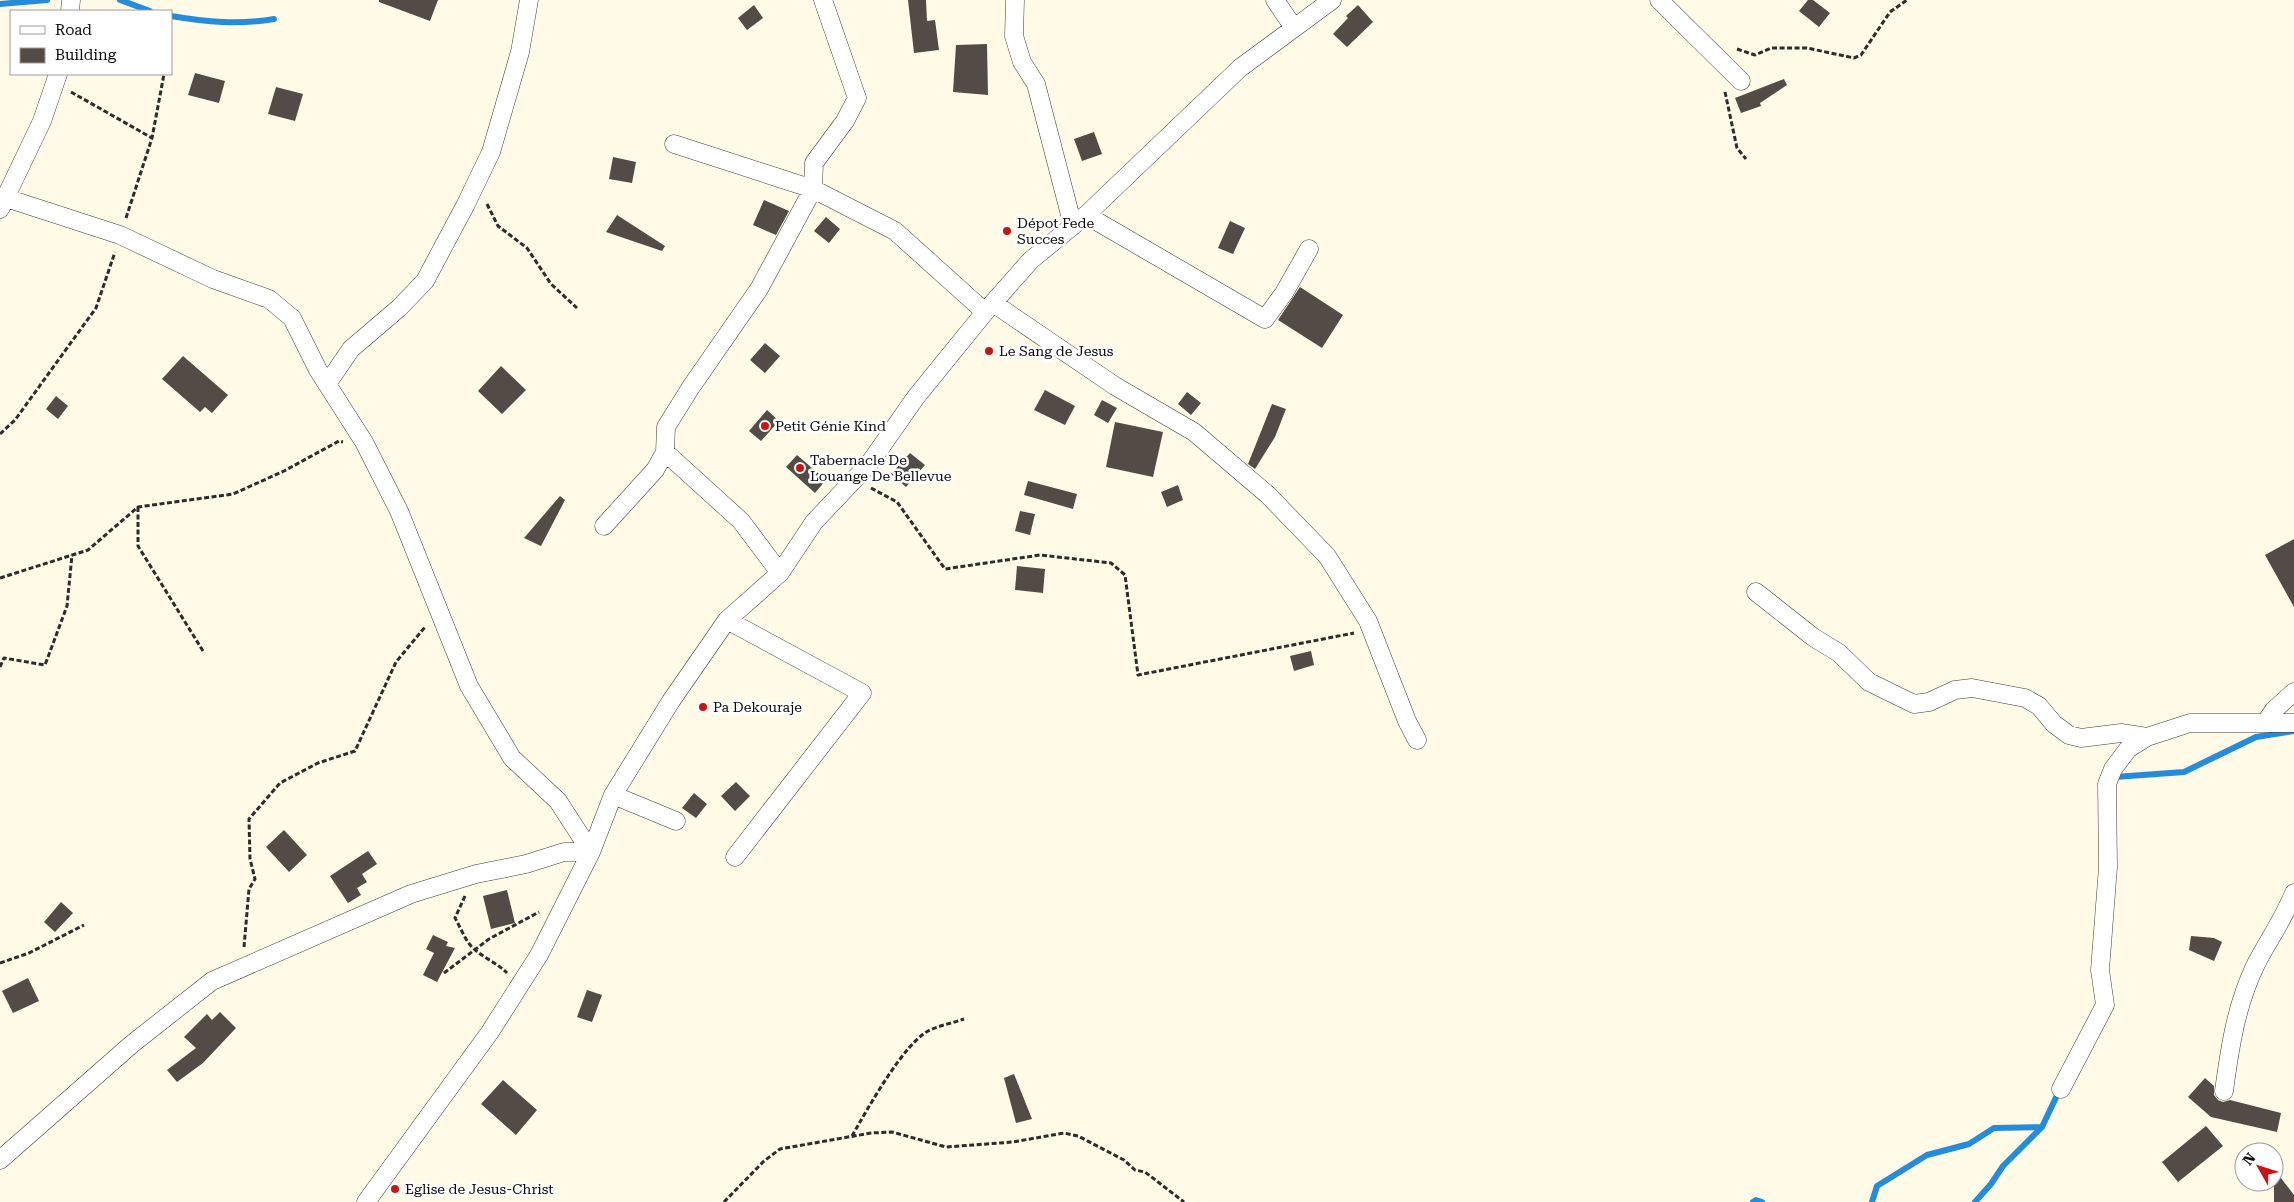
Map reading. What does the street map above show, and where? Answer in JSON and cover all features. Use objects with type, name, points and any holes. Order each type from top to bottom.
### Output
[{"type":"street","points":[[327,384],[351,349],[399,308],[425,281],[492,152],[520,52],[529,0]]},
{"type":"street","points":[[604,526],[655,470],[665,452],[666,427],[691,387],[759,289],[813,189],[814,164],[844,121],[857,98],[824,0]]},
{"type":"street","points":[[1015,0],[1014,36],[1022,62],[1036,84],[1080,220],[1265,319],[1284,293],[1310,249]]},
{"type":"street","points":[[1274,0],[1294,28]]},
{"type":"street","points":[[366,1202],[490,1032],[520,986],[539,955],[591,852],[613,795],[671,701],[727,620],[780,573],[814,522],[869,464],[916,397],[989,307],[1031,260],[1080,220],[1240,68],[1332,0]]},
{"type":"street","points":[[1659,0],[1735,75]]},
{"type":"street","points":[[57,79],[42,121],[3,203],[120,235],[213,279],[269,299],[292,318],[327,384],[364,442],[399,511],[470,686],[512,758],[558,801],[591,852]]},
{"type":"street","points":[[674,144],[813,189],[895,231],[989,307],[1115,386],[1194,432],[1268,495],[1327,556],[1368,621],[1417,740]]},
{"type":"street","points":[[665,452],[740,521],[780,573]]},
{"type":"street","points":[[1756,592],[1814,637],[1839,653],[1869,682],[1914,704],[1929,702],[1955,690],[1972,688],[2025,698],[2039,706],[2054,724],[2069,735],[2081,738],[2121,734],[2147,737]]},
{"type":"street","points":[[727,620],[862,694],[735,857]]},
{"type":"street","points":[[2265,723],[2274,710],[2294,692]]},
{"type":"street","points":[[2061,1089],[2105,1005],[2100,970],[2108,867],[2107,784],[2113,769],[2128,749],[2147,737],[2190,723],[2294,723]]},
{"type":"street","points":[[613,795],[676,821]]},
{"type":"street","points":[[0,1160],[132,1044],[212,981],[411,894],[476,874],[526,864],[564,852],[591,852]]},
{"type":"street","points":[[2224,1091],[2232,1034],[2239,1006],[2256,965],[2284,917],[2294,893]]},
{"type":"path","points":[[1730,48],[1755,55],[1771,48],[1807,48],[1854,58],[1861,55],[1890,12],[1907,0]]},
{"type":"path","points":[[0,434],[15,420],[96,308],[152,138],[164,75]]},
{"type":"path","points":[[1735,75],[1725,96],[1737,148],[1746,159]]},
{"type":"path","points":[[57,79],[152,138]]},
{"type":"path","points":[[483,169],[484,197],[498,226],[527,248],[551,284],[576,308]]},
{"type":"path","points":[[0,578],[88,550],[138,507],[233,494],[284,471],[339,442],[364,442]]},
{"type":"path","points":[[854,480],[897,502],[945,569],[1040,555],[1112,563],[1126,576],[1138,675],[1352,634],[1368,621]]},
{"type":"path","points":[[138,507],[138,546],[203,651]]},
{"type":"path","points":[[0,667],[4,658],[45,665],[67,606],[72,554]]},
{"type":"path","points":[[242,968],[249,889],[255,879],[250,859],[249,819],[280,783],[318,763],[355,751],[396,662],[440,611]]},
{"type":"path","points":[[476,874],[455,918],[474,950],[498,965],[520,986]]},
{"type":"path","points":[[444,973],[489,939],[540,911]]},
{"type":"path","points":[[0,963],[29,953],[84,925]]},
{"type":"path","points":[[852,1136],[878,1090],[904,1053],[929,1030],[964,1019]]},
{"type":"path","points":[[724,1202],[764,1161],[780,1149],[852,1136],[892,1132],[946,1147],[1013,1142],[1064,1133],[1078,1136],[1124,1160],[1135,1170],[1145,1172],[1184,1202]]},
{"type":"building","points":[[379,0],[438,0],[430,21],[379,2]]},
{"type":"building","points":[[908,0],[926,0],[927,21],[935,20],[939,50],[914,53]]},
{"type":"building","points":[[1808,0],[1813,0],[1830,13],[1819,27],[1799,11]]},
{"type":"building","points":[[754,5],[763,18],[747,30],[738,18]]},
{"type":"building","points":[[1358,5],[1373,22],[1347,47],[1333,34],[1348,18],[1346,16]]},
{"type":"building","points":[[987,44],[988,95],[953,92],[956,45]]},
{"type":"building","points":[[195,73],[225,81],[219,103],[188,95]]},
{"type":"building","points":[[1784,79],[1787,85],[1760,103],[1761,106],[1741,113],[1735,98]]},
{"type":"building","points":[[276,87],[303,94],[295,121],[268,114]]},
{"type":"building","points":[[1094,132],[1102,154],[1082,161],[1074,139]]},
{"type":"building","points":[[613,157],[636,162],[632,183],[609,179]]},
{"type":"building","points":[[764,200],[789,211],[776,235],[753,225]]},
{"type":"building","points":[[617,215],[665,246],[662,251],[606,232]]},
{"type":"building","points":[[826,217],[840,229],[829,243],[814,231]]},
{"type":"building","points":[[1230,221],[1245,228],[1233,254],[1218,248]]},
{"type":"building","points":[[1300,287],[1343,315],[1322,348],[1278,320]]},
{"type":"building","points":[[765,343],[780,356],[765,373],[750,360]]},
{"type":"building","points":[[183,356],[228,395],[212,413],[205,407],[200,412],[162,379]]},
{"type":"building","points":[[501,366],[526,390],[502,414],[478,391]]},
{"type":"building","points":[[1045,390],[1075,406],[1065,425],[1034,410]]},
{"type":"building","points":[[1187,392],[1201,403],[1191,415],[1178,404]]},
{"type":"building","points":[[56,396],[68,406],[58,419],[46,409]]},
{"type":"building","points":[[1102,400],[1117,408],[1108,423],[1094,415]]},
{"type":"building","points":[[1272,404],[1286,409],[1275,437],[1255,469],[1248,464]]},
{"type":"building","points":[[767,410],[779,421],[761,441],[749,431]]},
{"type":"building","points":[[1115,422],[1163,432],[1153,477],[1106,467]]},
{"type":"building","points":[[910,453],[925,465],[906,487],[891,474]]},
{"type":"building","points":[[797,455],[826,480],[815,493],[786,467]]},
{"type":"building","points":[[1028,481],[1077,494],[1073,509],[1024,495]]},
{"type":"building","points":[[1178,485],[1183,500],[1167,507],[1161,492]]},
{"type":"building","points":[[560,496],[565,500],[541,546],[524,538]]},
{"type":"building","points":[[1020,511],[1035,514],[1030,535],[1015,531]]},
{"type":"building","points":[[2294,539],[2294,607],[2265,555]]},
{"type":"building","points":[[1017,566],[1045,569],[1043,593],[1015,590]]},
{"type":"building","points":[[1311,651],[1314,665],[1294,671],[1290,656]]},
{"type":"building","points":[[736,782],[750,796],[735,811],[721,796]]},
{"type":"building","points":[[694,793],[707,804],[696,818],[682,808]]},
{"type":"building","points":[[284,830],[307,855],[289,872],[266,847]]},
{"type":"building","points":[[368,851],[377,864],[362,874],[367,882],[357,888],[361,895],[348,903],[330,876]]},
{"type":"building","points":[[507,890],[515,923],[491,929],[483,896]]},
{"type":"building","points":[[61,902],[73,913],[55,932],[44,922]]},
{"type":"building","points":[[433,935],[448,942],[446,946],[455,948],[437,982],[423,975],[434,953],[426,949]]},
{"type":"building","points":[[2191,936],[2214,938],[2222,942],[2214,961],[2189,950]]},
{"type":"building","points":[[28,978],[39,1001],[13,1013],[2,991]]},
{"type":"building","points":[[587,990],[602,995],[592,1022],[577,1017]]},
{"type":"building","points":[[220,1012],[236,1028],[203,1063],[177,1082],[167,1070],[196,1048],[184,1037],[207,1014],[212,1020]]},
{"type":"building","points":[[1014,1074],[1032,1119],[1016,1123],[1004,1078]]},
{"type":"building","points":[[2205,1078],[2214,1086],[2214,1095],[2218,1100],[2223,1102],[2230,1100],[2281,1113],[2277,1132],[2211,1117],[2188,1097]]},
{"type":"building","points":[[503,1080],[537,1110],[516,1135],[481,1104]]},
{"type":"building","points":[[2206,1126],[2223,1146],[2178,1182],[2162,1162]]},
{"type":"building","points":[[2284,1182],[2294,1195],[2294,1202],[2274,1202],[2274,1192],[2284,1192]]},
{"type":"waterway","points":[[0,4],[47,0]]},
{"type":"waterway","points":[[120,0],[147,10]]},
{"type":"waterway","points":[[172,16],[222,22],[274,19]]},
{"type":"waterway","points":[[2114,779],[2115,777],[2184,772],[2256,737],[2294,731]]},
{"type":"waterway","points":[[1975,1202],[1991,1184],[2003,1166],[2042,1127],[2060,1089]]},
{"type":"waterway","points":[[1872,1202],[1877,1186],[1927,1155],[1969,1144],[1994,1128],[2042,1127]]},
{"type":"waterway","points":[[1753,1202],[1756,1200],[1762,1202]]},
{"type":"place","name":"Dépot Fede Succes","points":[[1007,231]]},
{"type":"place","name":"Le Sang de Jesus","points":[[989,351]]},
{"type":"place","name":"Petit Génie Kind","points":[[765,426]]},
{"type":"place","name":"Tabernacle De Louange De Bellevue","points":[[800,468]]},
{"type":"place","name":"Pa Dekouraje","points":[[703,707]]},
{"type":"place","name":"Eglise de Jesus-Christ","points":[[395,1189]]}]
